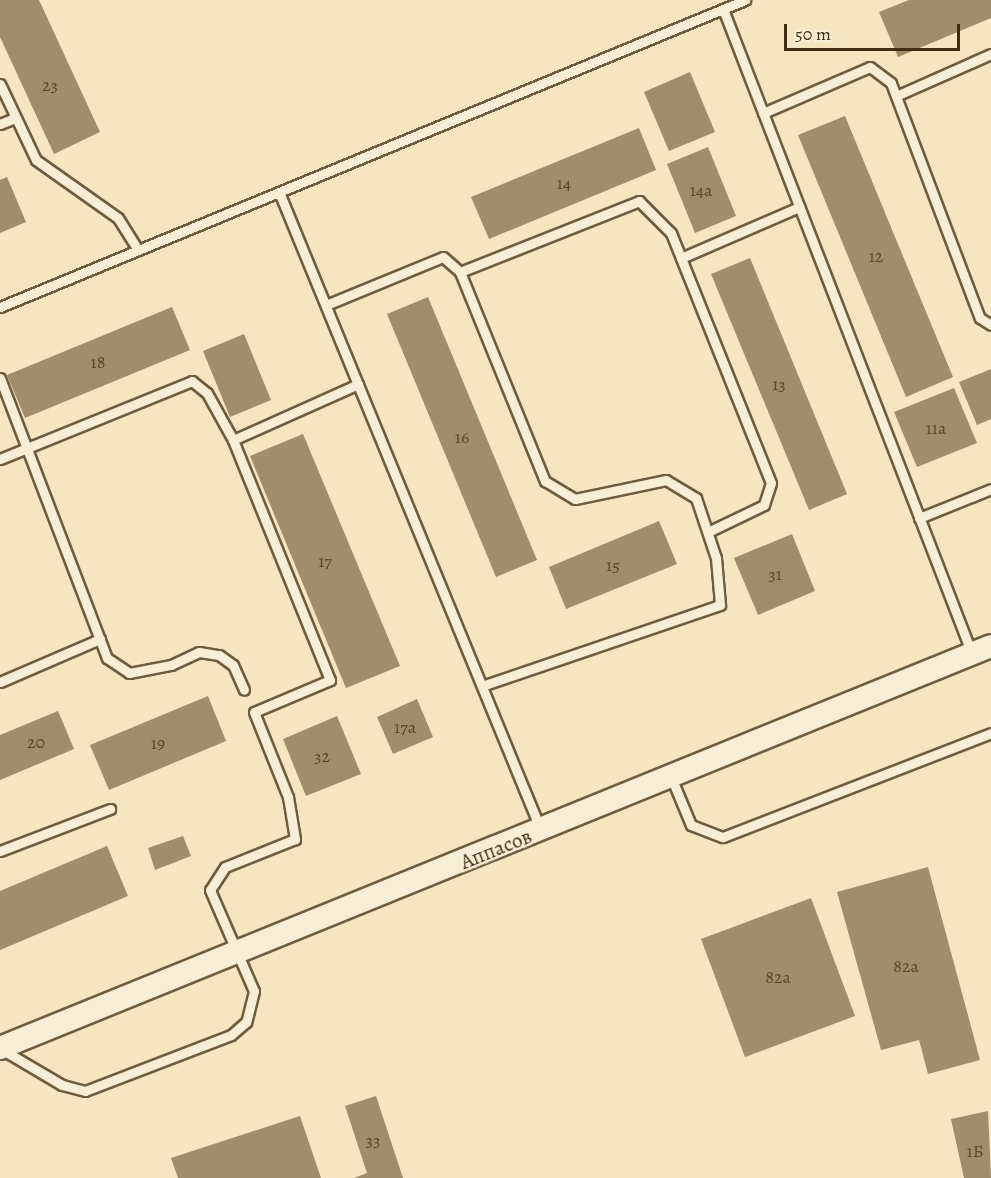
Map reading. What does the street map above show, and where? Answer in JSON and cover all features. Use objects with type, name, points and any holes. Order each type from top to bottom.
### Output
[{"type":"street","name":"Аппасов","points":[[0,1048],[236,955],[981,650]]},
{"type":"lane","points":[[0,307],[745,0]]},
{"type":"lane","points":[[723,9],[919,518],[981,650]]},
{"type":"lane","points":[[896,96],[991,54]]},
{"type":"lane","points":[[763,113],[870,67],[891,83],[980,318],[991,324]]},
{"type":"lane","points":[[0,84],[36,160],[118,218],[138,250]]},
{"type":"lane","points":[[0,124],[15,118]]},
{"type":"lane","points":[[279,192],[541,830]]},
{"type":"lane","points":[[460,272],[639,201],[670,232],[771,483],[764,505],[708,532]]},
{"type":"lane","points":[[681,258],[799,207]]},
{"type":"lane","points":[[326,305],[443,257],[460,272],[545,481],[575,499],[666,480],[696,498],[716,558],[720,605],[482,686]]},
{"type":"lane","points":[[0,378],[107,658],[129,673],[171,665],[199,652],[219,655],[233,665],[244,690]]},
{"type":"lane","points":[[0,459],[192,381],[207,393],[233,440],[330,680],[254,712],[288,796],[295,839],[225,867],[210,890],[236,955],[254,991],[246,1022],[231,1035],[110,1086],[85,1091],[62,1085],[0,1048]]},
{"type":"lane","points":[[233,440],[358,384]]},
{"type":"lane","points":[[919,518],[991,489]]},
{"type":"lane","points":[[0,682],[100,639]]},
{"type":"lane","points":[[670,777],[691,825],[723,837],[991,733]]},
{"type":"lane","points":[[0,851],[110,808]]},
{"type":"building","points":[[0,0],[39,0],[100,132],[54,154],[0,37]]},
{"type":"building","points":[[909,0],[991,0],[991,18],[898,57],[879,12]]},
{"type":"building","points":[[690,72],[715,132],[669,151],[644,92]]},
{"type":"building","points":[[845,116],[953,377],[906,397],[798,135]]},
{"type":"building","points":[[639,128],[656,170],[489,239],[471,197]]},
{"type":"building","points":[[708,147],[736,216],[695,233],[667,164]]},
{"type":"building","points":[[7,177],[26,222],[0,233],[0,180]]},
{"type":"building","points":[[750,258],[847,494],[809,510],[711,274]]},
{"type":"building","points":[[428,297],[537,560],[496,577],[387,314]]},
{"type":"building","points":[[172,307],[190,350],[25,418],[7,375]]},
{"type":"building","points":[[244,334],[271,400],[230,417],[203,351]]},
{"type":"building","points":[[991,369],[991,419],[977,425],[959,382]]},
{"type":"building","points":[[954,388],[977,443],[917,467],[894,412]]},
{"type":"building","points":[[303,434],[400,666],[346,688],[250,456]]},
{"type":"building","points":[[659,521],[677,564],[566,609],[549,567]]},
{"type":"building","points":[[792,534],[815,591],[758,615],[734,558]]},
{"type":"building","points":[[208,696],[226,741],[109,790],[90,745]]},
{"type":"building","points":[[417,699],[433,737],[393,754],[377,717]]},
{"type":"building","points":[[58,711],[74,749],[0,780],[0,735]]},
{"type":"building","points":[[337,716],[361,774],[306,796],[283,739]]},
{"type":"building","points":[[183,836],[191,856],[155,870],[148,848]]},
{"type":"building","points":[[107,846],[128,896],[0,950],[0,891]]},
{"type":"building","points":[[928,867],[980,1060],[928,1074],[919,1040],[881,1050],[837,892]]},
{"type":"building","points":[[811,898],[855,1016],[745,1057],[701,939]]},
{"type":"building","points":[[376,1096],[403,1178],[354,1178],[367,1173],[345,1106]]},
{"type":"building","points":[[988,1111],[991,1178],[964,1178],[951,1119]]},
{"type":"building","points":[[300,1116],[321,1178],[178,1178],[171,1158]]}]
